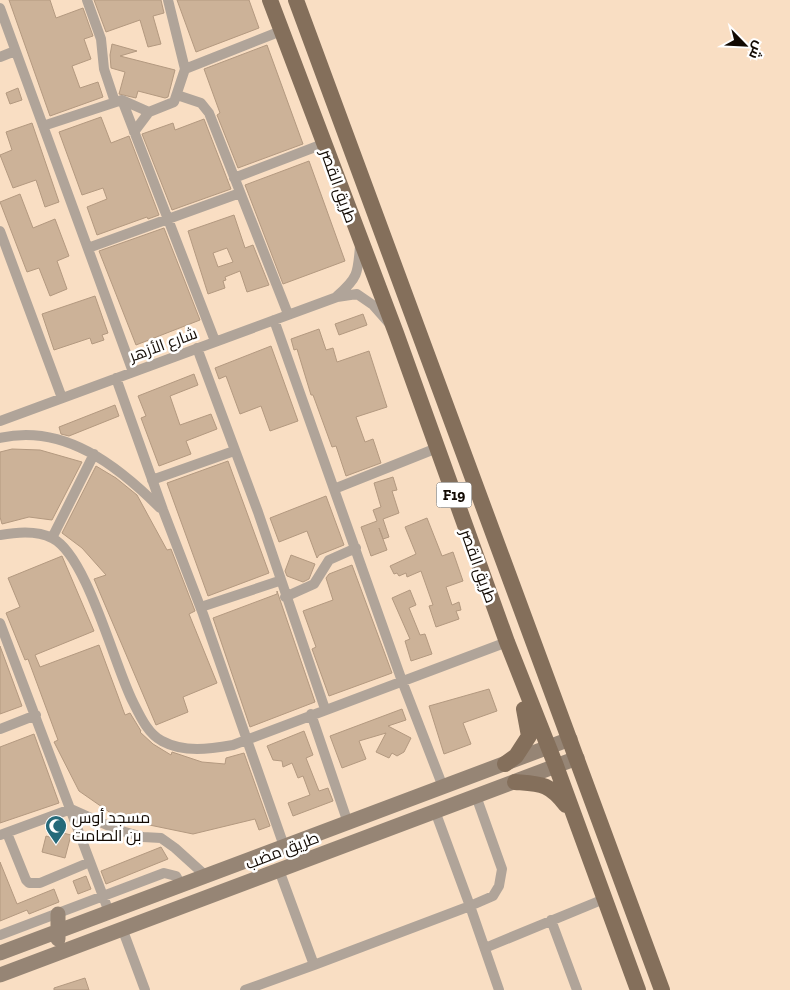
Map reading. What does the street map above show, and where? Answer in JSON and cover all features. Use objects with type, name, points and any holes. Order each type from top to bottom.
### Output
[{"type":"main road","name":"طريق القصر","points":[[270,0],[360,243],[396,333],[507,642],[556,766],[638,990]]},
{"type":"main road","name":"طريق القصر","points":[[296,0],[662,990]]},
{"type":"main road","points":[[504,764],[516,756],[529,736],[515,663]]},
{"type":"main road","name":"طريق مضب","points":[[0,953],[570,739]]},
{"type":"main road","name":"طريق مضب","points":[[0,974],[577,758]]},
{"type":"main road","points":[[515,782],[544,784],[550,787],[575,818]]},
{"type":"main road","points":[[0,974],[52,948],[58,940],[60,931],[58,914]]},
{"type":"main road","points":[[93,939],[84,939],[80,936],[79,932],[81,928],[103,915]]},
{"type":"street","points":[[87,0],[101,39],[104,69],[134,132],[215,341]]},
{"type":"street","points":[[134,132],[149,112],[173,103],[178,95],[185,69],[168,0]]},
{"type":"street","points":[[0,8],[133,372]]},
{"type":"street","points":[[185,69],[281,31]]},
{"type":"street","points":[[0,57],[16,50]]},
{"type":"street","points":[[178,95],[205,106],[288,314]]},
{"type":"street","points":[[43,126],[118,101],[149,112]]},
{"type":"street","points":[[234,178],[323,144]]},
{"type":"street","points":[[88,248],[240,193]]},
{"type":"street","points":[[0,231],[62,398]]},
{"type":"street","name":"شارع الأزهر","points":[[337,297],[353,283],[356,275],[360,243]]},
{"type":"street","name":"شارع الأزهر","points":[[0,421],[337,297],[357,294],[362,297],[373,305],[396,333]]},
{"type":"street","points":[[274,320],[402,681],[443,787]]},
{"type":"street","points":[[197,348],[258,512],[285,597],[325,709]]},
{"type":"street","points":[[116,378],[163,510],[201,607],[284,846]]},
{"type":"street","points":[[0,438],[23,436],[44,438],[70,444],[94,454],[130,478],[163,510]]},
{"type":"street","points":[[334,489],[437,448]]},
{"type":"street","points":[[152,480],[234,451]]},
{"type":"street","points":[[52,538],[94,454]]},
{"type":"street","points":[[0,535],[33,532],[52,538],[65,547],[85,578],[126,689],[148,729],[161,741],[177,747],[207,750],[233,745],[311,714],[507,642]]},
{"type":"street","points":[[285,597],[314,584],[329,560],[356,548]]},
{"type":"street","points":[[201,607],[280,580]]},
{"type":"street","points":[[1,627],[36,715],[103,897],[103,915]]},
{"type":"street","points":[[311,714],[348,823]]},
{"type":"street","points":[[0,729],[36,715]]},
{"type":"street","points":[[245,990],[493,896],[502,874],[502,869],[476,796]]},
{"type":"street","points":[[90,862],[40,883],[30,883],[26,880],[3,834],[71,809],[118,830],[143,837],[161,838],[206,876]]},
{"type":"street","points":[[435,811],[499,990]]},
{"type":"street","points":[[279,870],[314,964]]},
{"type":"street","points":[[0,935],[164,873],[176,876],[181,886]]},
{"type":"street","points":[[485,948],[604,898]]},
{"type":"street","points":[[551,920],[577,990]]},
{"type":"street","points":[[122,928],[145,990]]},
{"type":"building","points":[[9,0],[50,0],[56,18],[83,8],[93,36],[84,39],[91,59],[72,66],[80,88],[98,82],[103,97],[50,116]]},
{"type":"building","points":[[94,0],[161,0],[164,13],[153,16],[161,44],[148,47],[140,20],[106,32]]},
{"type":"building","points":[[177,0],[249,0],[259,28],[196,52]]},
{"type":"building","points":[[112,44],[137,51],[120,56],[175,70],[168,97],[165,98],[138,91],[136,98],[119,94],[125,72],[111,68],[110,55]]},
{"type":"building","points":[[267,45],[303,144],[238,168],[217,115],[220,113],[204,69]]},
{"type":"building","points":[[18,88],[22,100],[10,104],[6,93]]},
{"type":"building","points":[[101,117],[111,143],[129,136],[159,215],[148,219],[147,217],[97,235],[87,207],[107,199],[103,188],[82,195],[59,132]]},
{"type":"building","points":[[204,119],[231,189],[172,210],[142,134],[173,123],[175,130]]},
{"type":"building","points":[[32,123],[59,202],[45,207],[36,180],[13,188],[0,155],[12,150],[6,132]]},
{"type":"building","points":[[309,161],[345,261],[283,284],[245,185]]},
{"type":"building","points":[[20,194],[33,228],[55,219],[69,256],[57,261],[67,289],[50,296],[39,268],[27,272],[0,202]]},
{"type":"building","points":[[234,215],[245,248],[253,245],[269,285],[247,292],[240,271],[225,277],[226,280],[223,281],[225,288],[208,294],[188,231]],"holes":[[[227,248],[233,262],[218,267],[213,253]]]},
{"type":"building","points":[[164,228],[200,320],[136,345],[99,251]]},
{"type":"building","points":[[95,296],[108,333],[102,335],[104,340],[92,344],[90,338],[54,350],[42,314]]},
{"type":"building","points":[[363,314],[367,325],[339,335],[335,324]]},
{"type":"building","points":[[319,329],[326,350],[333,348],[337,362],[369,351],[387,407],[356,417],[365,442],[373,439],[381,463],[346,476],[336,446],[332,447],[313,395],[311,395],[297,349],[294,350],[291,339]]},
{"type":"building","points":[[271,346],[298,421],[270,431],[261,406],[240,414],[226,376],[219,379],[215,368]]},
{"type":"building","points":[[194,374],[198,385],[170,396],[180,425],[211,414],[217,429],[186,441],[191,454],[159,466],[141,418],[146,416],[138,396]]},
{"type":"building","points":[[115,405],[119,416],[69,436],[61,434],[59,427]]},
{"type":"building","points":[[12,449],[40,450],[82,462],[52,520],[29,517],[2,524],[0,517],[0,452]]},
{"type":"building","points":[[228,461],[269,573],[208,596],[167,483]]},
{"type":"building","points":[[96,466],[116,478],[137,495],[167,550],[171,549],[195,611],[189,614],[217,683],[183,697],[188,712],[156,725],[94,579],[106,575],[82,548],[62,533]]},
{"type":"building","points":[[393,477],[397,490],[392,491],[399,513],[383,519],[389,537],[383,539],[387,550],[371,556],[361,527],[377,521],[373,510],[381,507],[374,483]]},
{"type":"building","points":[[326,496],[344,545],[319,555],[317,558],[307,531],[279,542],[270,518]]},
{"type":"building","points":[[427,518],[442,556],[453,552],[463,581],[446,587],[452,605],[459,602],[461,610],[456,611],[459,619],[436,627],[429,606],[433,605],[421,571],[407,577],[406,573],[399,576],[397,573],[394,574],[390,566],[416,554],[405,527]]},
{"type":"building","points":[[291,555],[315,564],[309,579],[303,582],[287,576],[285,571]]},
{"type":"building","points":[[62,556],[94,631],[35,655],[40,667],[99,645],[125,715],[130,713],[140,732],[153,744],[171,755],[172,752],[202,762],[225,764],[226,758],[244,753],[270,826],[259,830],[255,819],[193,834],[130,821],[128,825],[79,791],[54,742],[58,740],[28,659],[25,660],[6,613],[20,607],[8,578]]},
{"type":"building","points":[[352,565],[392,673],[329,696],[312,649],[316,647],[303,611],[333,600],[326,578],[329,574]]},
{"type":"building","points":[[410,590],[416,605],[409,608],[420,635],[425,634],[432,654],[411,661],[405,641],[410,639],[392,598]]},
{"type":"building","points":[[277,591],[315,702],[250,727],[213,618],[277,594]]},
{"type":"building","points":[[0,646],[22,706],[0,714]]},
{"type":"building","points":[[489,689],[497,711],[463,723],[471,744],[444,754],[429,706]]},
{"type":"building","points":[[402,709],[406,720],[388,726],[411,738],[404,752],[397,756],[392,753],[389,758],[376,752],[386,733],[359,741],[366,759],[342,768],[330,736]]},
{"type":"building","points":[[304,731],[313,755],[306,758],[319,791],[328,788],[333,801],[293,816],[288,803],[310,795],[303,776],[298,778],[292,763],[283,767],[282,761],[273,760],[267,746]]},
{"type":"building","points":[[34,734],[59,803],[0,823],[0,747]]},
{"type":"building","name":"مسجد أوس بن الصامت","points":[[55,831],[71,835],[65,858],[42,852],[46,836],[53,838]]},
{"type":"building","points":[[161,847],[168,859],[106,884],[101,871]]},
{"type":"building","points":[[0,862],[17,904],[54,889],[59,902],[29,914],[27,910],[0,921]]},
{"type":"building","points":[[86,876],[91,889],[78,894],[73,881]]},
{"type":"building","points":[[85,978],[89,990],[54,990],[54,988]]},
{"type":"place","name":"مسجد أوس بن الصامت","points":[[56,845]]}]
